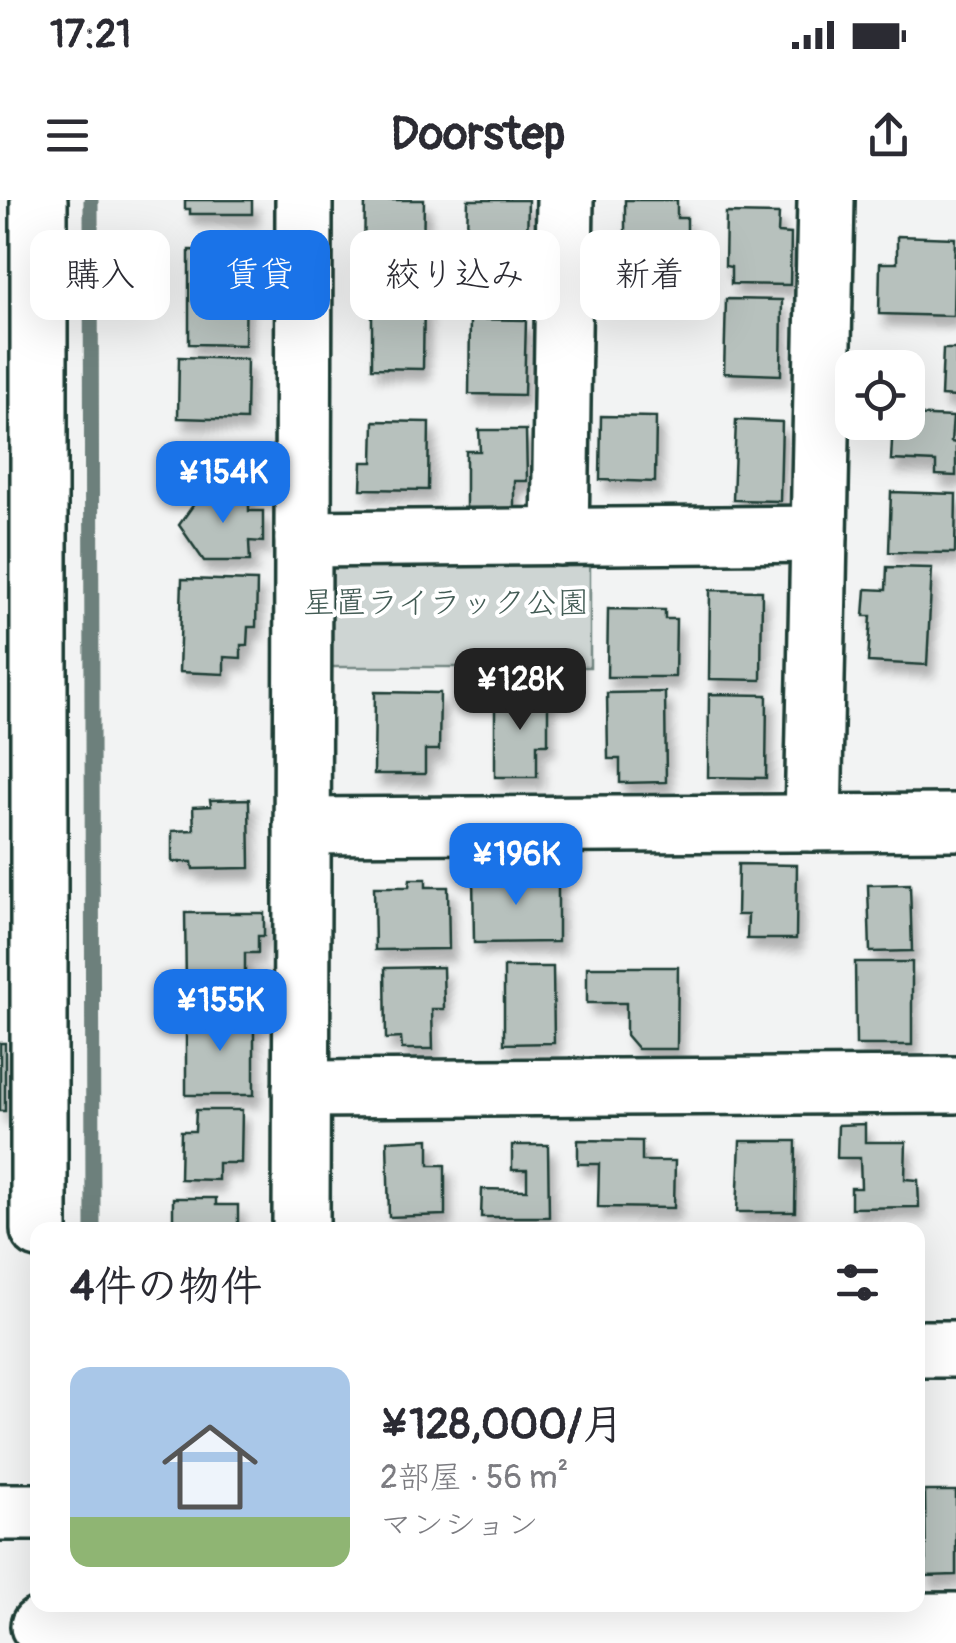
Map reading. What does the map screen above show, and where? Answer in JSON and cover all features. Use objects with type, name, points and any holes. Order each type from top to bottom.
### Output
[{"type":"street","points":[[26,1214],[20,892],[20,258],[39,200]]},
{"type":"street","points":[[300,1222],[304,200]]},
{"type":"street","points":[[560,537],[565,200]]},
{"type":"street","points":[[813,823],[826,200]]},
{"type":"street","points":[[303,540],[819,534]]},
{"type":"street","points":[[302,826],[956,822]]},
{"type":"street","points":[[301,1089],[956,1085]]},
{"type":"street","points":[[925,1349],[956,1349]]},
{"type":"street","points":[[0,1512],[30,1512]]},
{"type":"street","points":[[61,1626],[956,1620]]},
{"type":"green space","name":"星置ライラック公園","points":[[590,537],[590,667],[303,667],[303,539]]},
{"type":"building","points":[[185,200],[252,200],[252,214],[190,214],[190,209],[185,209]]},
{"type":"building","points":[[365,200],[424,200],[423,230],[364,230]]},
{"type":"building","points":[[468,200],[528,200],[527,230],[467,230]]},
{"type":"building","points":[[625,200],[677,200],[677,218],[687,218],[687,230],[625,230]]},
{"type":"building","points":[[726,213],[779,214],[778,233],[791,234],[790,285],[731,284],[731,267],[725,266]]},
{"type":"building","points":[[897,236],[955,238],[953,316],[879,314],[880,263],[897,263]]},
{"type":"building","points":[[189,250],[190,320],[245,320],[245,345],[189,344]]},
{"type":"building","points":[[726,299],[782,300],[781,375],[724,373]]},
{"type":"building","points":[[372,320],[424,320],[423,369],[372,368]]},
{"type":"building","points":[[470,320],[526,320],[524,395],[469,394]]},
{"type":"building","points":[[943,349],[956,349],[956,397],[941,396]]},
{"type":"building","points":[[179,357],[247,359],[246,420],[178,418]]},
{"type":"building","points":[[601,416],[656,417],[655,482],[600,480]]},
{"type":"building","points":[[925,416],[953,417],[951,442],[956,443],[956,476],[936,475],[936,462],[891,460],[892,440],[925,440]]},
{"type":"building","points":[[736,420],[782,422],[780,501],[733,500]]},
{"type":"building","points":[[374,421],[429,422],[428,490],[361,489],[362,462],[373,462]]},
{"type":"building","points":[[479,430],[526,430],[527,481],[514,481],[514,513],[466,513],[466,451],[480,451]]},
{"type":"building","points":[[204,490],[249,491],[249,511],[263,511],[263,542],[249,541],[250,561],[204,561],[179,525]]},
{"type":"building","points":[[891,492],[956,494],[955,553],[889,552]]},
{"type":"building","points":[[887,567],[932,568],[927,665],[868,662],[871,616],[864,616],[866,589],[886,590]]},
{"type":"building","points":[[182,579],[257,581],[256,627],[248,627],[241,658],[224,657],[224,674],[179,672]]},
{"type":"building","points":[[710,590],[762,591],[761,680],[709,679]]},
{"type":"building","points":[[608,609],[665,610],[665,619],[676,619],[675,677],[607,677]]},
{"type":"building","points":[[375,692],[440,693],[439,750],[425,750],[425,774],[374,774]]},
{"type":"building","points":[[665,692],[666,782],[620,783],[620,759],[608,759],[607,693]]},
{"type":"building","points":[[495,693],[548,693],[548,744],[537,744],[537,777],[495,777]]},
{"type":"building","points":[[709,694],[767,695],[766,778],[708,777]]},
{"type":"building","points":[[249,799],[250,868],[193,869],[192,862],[172,862],[172,831],[194,830],[193,807],[211,806],[210,800]]},
{"type":"building","points":[[738,864],[797,865],[796,939],[747,939],[748,915],[737,915]]},
{"type":"building","points":[[558,873],[558,942],[474,943],[473,874]]},
{"type":"building","points":[[410,879],[426,879],[426,887],[448,887],[449,949],[375,950],[374,887],[409,887]]},
{"type":"building","points":[[910,884],[912,951],[870,952],[868,885]]},
{"type":"building","points":[[185,913],[264,913],[264,936],[258,936],[258,953],[245,953],[245,988],[186,988]]},
{"type":"building","points":[[855,962],[912,962],[912,1045],[856,1045]]},
{"type":"building","points":[[443,967],[444,1009],[432,1009],[433,1049],[402,1049],[401,1038],[386,1039],[385,968]]},
{"type":"building","points":[[504,967],[553,967],[554,1043],[504,1044]]},
{"type":"building","points":[[587,967],[678,967],[677,1049],[638,1049],[626,1035],[626,1003],[587,1003]]},
{"type":"building","points":[[186,1014],[254,1014],[254,1095],[186,1095]]},
{"type":"building","points":[[0,1043],[5,1043],[5,1111],[0,1111]]},
{"type":"building","points":[[196,1110],[242,1110],[241,1163],[218,1163],[218,1180],[180,1179],[181,1131],[195,1131]]},
{"type":"building","points":[[865,1124],[865,1142],[906,1142],[905,1179],[918,1180],[919,1207],[851,1208],[851,1188],[861,1188],[860,1158],[837,1158],[838,1125]]},
{"type":"building","points":[[429,1139],[429,1165],[445,1165],[445,1215],[389,1217],[387,1141]]},
{"type":"building","points":[[578,1140],[642,1141],[642,1161],[675,1161],[674,1208],[598,1207],[599,1164],[578,1164]]},
{"type":"building","points":[[740,1141],[796,1141],[795,1212],[737,1212]]},
{"type":"building","points":[[512,1145],[548,1145],[549,1217],[481,1217],[482,1189],[527,1190],[527,1170],[512,1170]]},
{"type":"building","points":[[173,1198],[216,1198],[216,1205],[238,1205],[238,1222],[173,1222]]},
{"type":"building","points":[[925,1491],[956,1491],[956,1575],[926,1576]]},
{"type":"waterway","points":[[91,200],[93,1222]]}]
